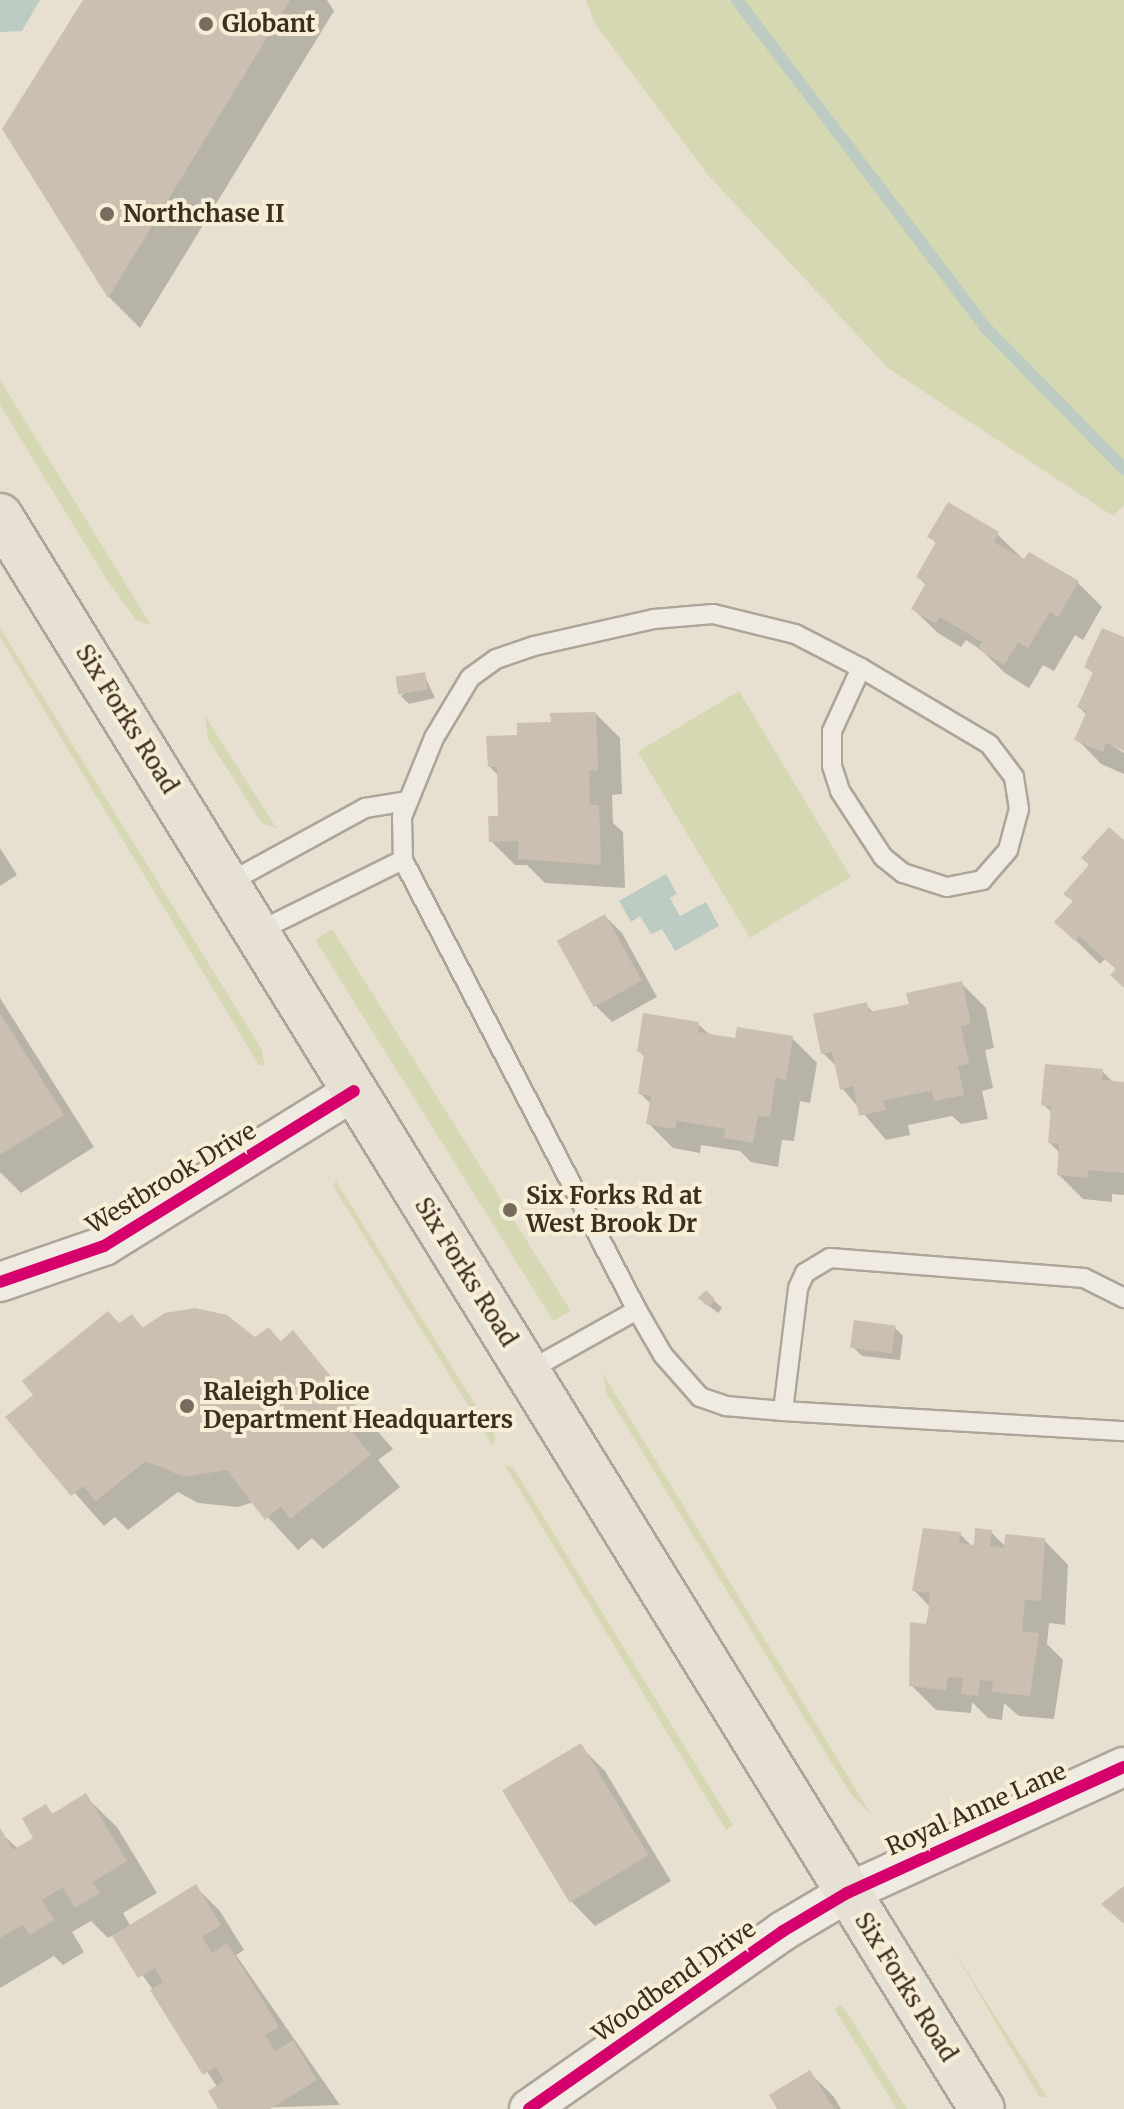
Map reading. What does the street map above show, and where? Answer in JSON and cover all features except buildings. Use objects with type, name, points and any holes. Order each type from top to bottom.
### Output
[{"type":"main road","name":"Six Forks Road","points":[[0,516],[982,2109]]},
{"type":"street","name":"Westbrook Drive","points":[[0,1282],[104,1246],[354,1091]]},
{"type":"street","name":"Royal Anne Lane","points":[[847,1893],[1124,1767]]},
{"type":"street","name":"Woodbend Drive","points":[[529,2109],[783,1931],[847,1893]]},
{"type":"lane","points":[[861,668],[832,731],[832,766],[840,791],[883,857],[903,873],[947,887],[982,880],[1017,831],[1019,791],[1005,760],[989,744],[861,668],[795,634],[713,614],[654,619],[534,646],[496,659],[470,678],[451,702],[408,801],[400,830],[403,860],[637,1310],[663,1355],[700,1397],[726,1406],[783,1411],[1124,1431]]},
{"type":"lane","points":[[228,883],[365,808],[408,801]]},
{"type":"lane","points":[[257,932],[403,860]]},
{"type":"lane","points":[[783,1411],[798,1288],[805,1273],[830,1258],[1084,1278],[1124,1298]]},
{"type":"lane","points":[[527,1372],[637,1310]]},
{"type":"green space","points":[[586,0],[1124,0],[1124,505],[1113,516],[888,368],[707,174],[594,22]]},
{"type":"green space","points":[[0,380],[151,625],[137,621],[107,580],[0,405]]},
{"type":"green space","points":[[0,628],[261,1048],[265,1065],[259,1065],[0,637]]},
{"type":"green space","points":[[739,691],[851,877],[750,938],[638,752]]},
{"type":"green space","points":[[205,716],[277,829],[262,823],[208,739]]},
{"type":"green space","points":[[332,929],[570,1311],[554,1321],[315,940]]},
{"type":"green space","points":[[336,1181],[495,1436],[493,1446],[333,1186]]},
{"type":"green space","points":[[602,1372],[872,1816],[850,1793],[607,1394]]},
{"type":"green space","points":[[504,1464],[514,1469],[733,1825],[726,1830]]},
{"type":"green space","points":[[952,1948],[1048,2098],[1039,2096]]},
{"type":"green space","points":[[840,2005],[907,2109],[897,2109],[835,2010]]},
{"type":"shaded area","points":[[0,0],[40,0],[22,31],[0,32]]},
{"type":"shaded area","points":[[666,874],[677,894],[670,898],[680,916],[706,902],[719,926],[675,951],[662,929],[651,934],[640,916],[631,922],[619,901]]},
{"type":"waterway","points":[[737,0],[985,327],[1124,469]]},
{"type":"cycle path","points":[[0,1282],[104,1246],[354,1091]]},
{"type":"cycle path","points":[[529,2109],[783,1931],[847,1893],[1124,1767]]},
{"type":"place","name":"Globant","points":[[206,24]]},
{"type":"place","name":"Northchase II","points":[[107,214]]},
{"type":"place","name":"Six Forks Rd at West Brook Dr","points":[[510,1210]]},
{"type":"place","name":"Raleigh Police Department Headquarters","points":[[187,1406]]}]
